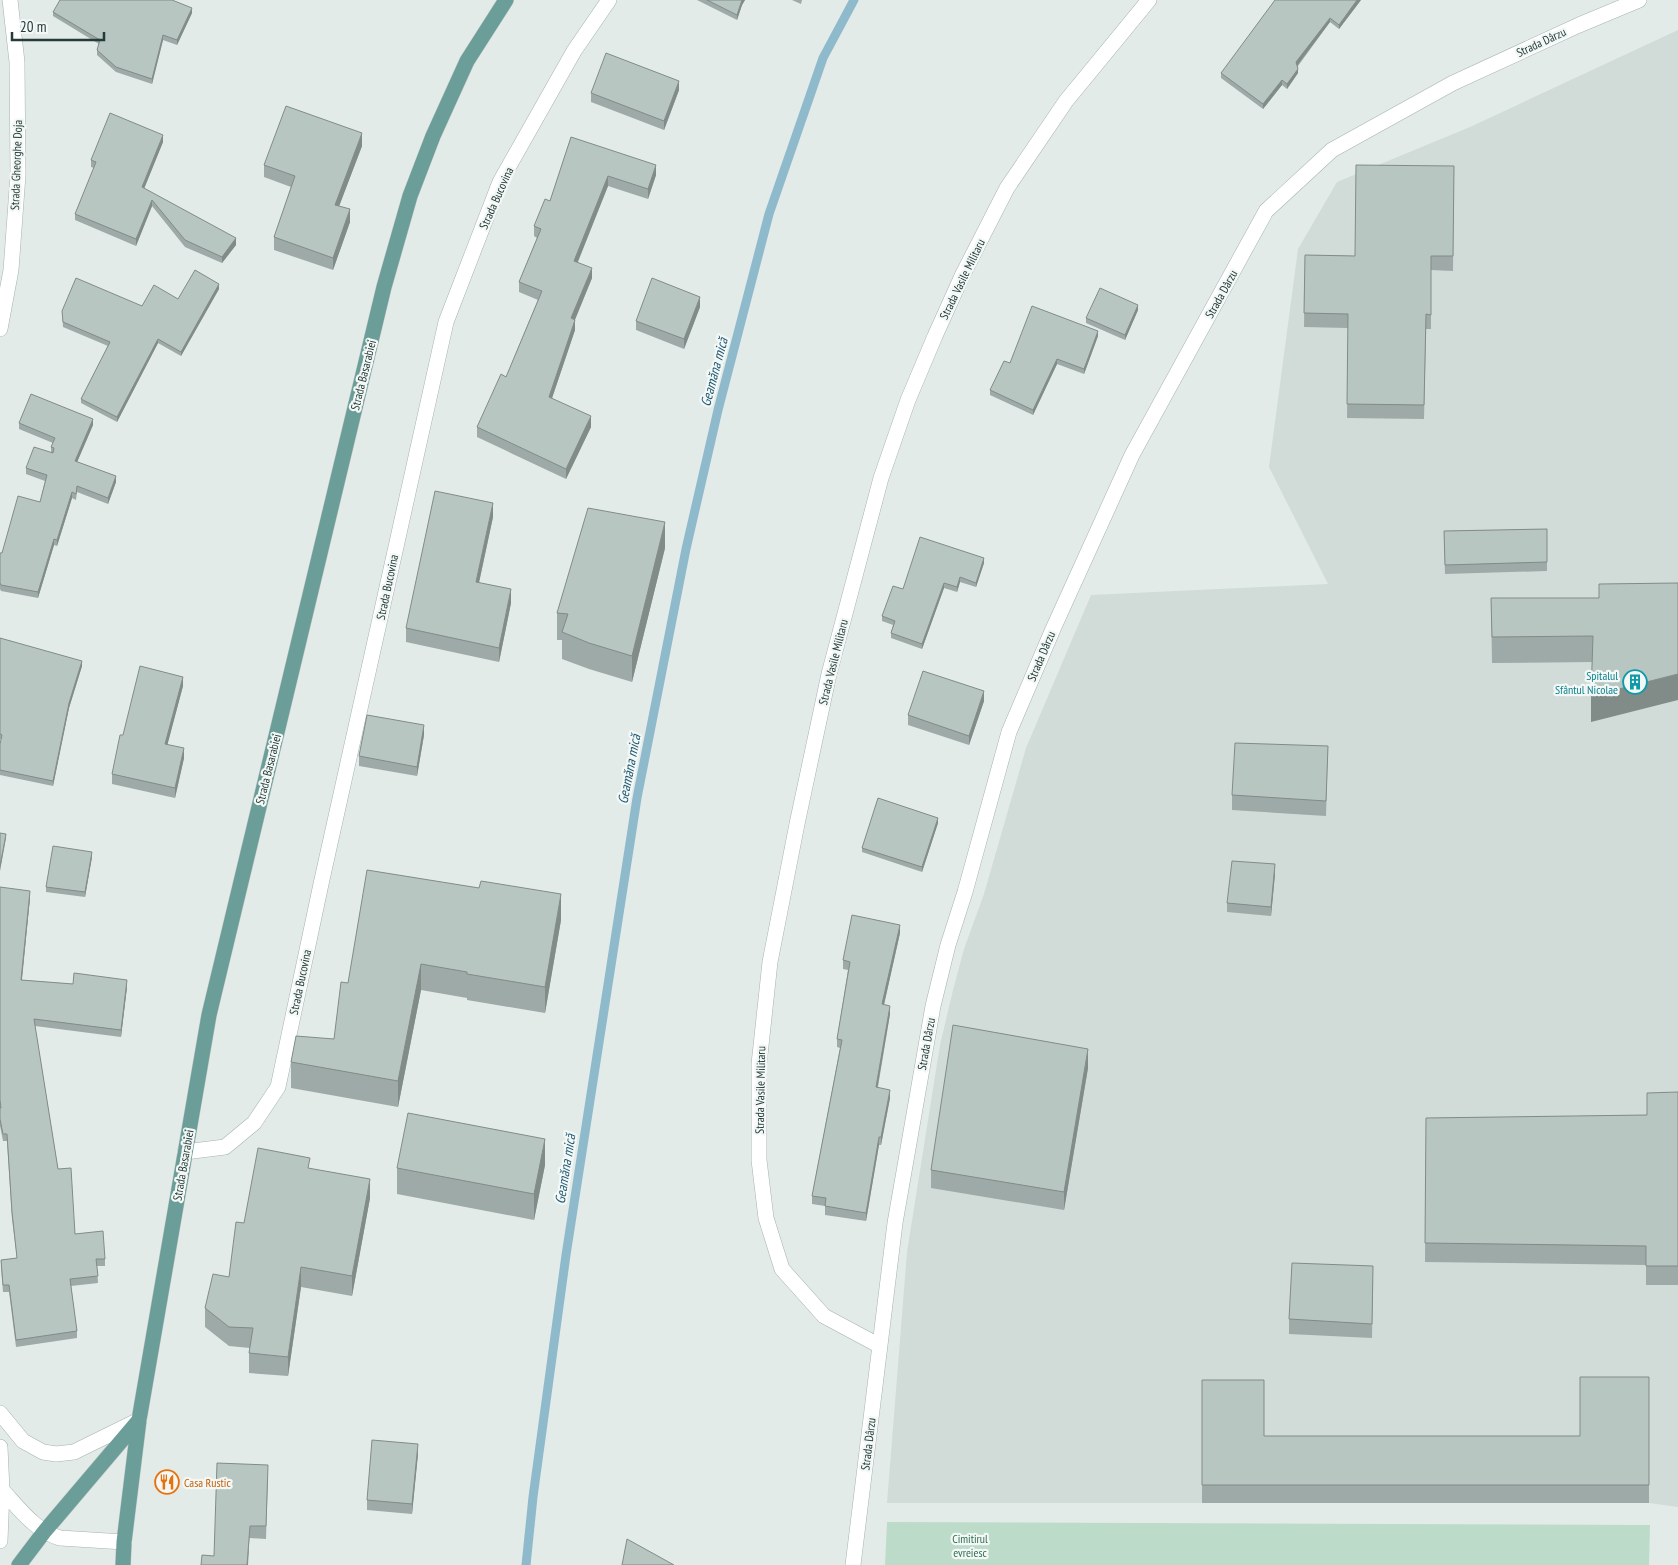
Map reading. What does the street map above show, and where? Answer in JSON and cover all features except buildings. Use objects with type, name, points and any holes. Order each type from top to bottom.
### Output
[{"type":"main road","name":"Strada Basarabiei","points":[[123,1565],[124,1542],[139,1420],[209,1015],[384,287],[410,196],[433,136],[467,61],[506,0]]},
{"type":"main road","points":[[19,1565],[44,1532],[139,1420]]},
{"type":"street","name":"Strada Gheorghe Doja","points":[[0,329],[11,270],[18,175],[17,62],[10,0]]},
{"type":"street","name":"Strada Bucovina","points":[[185,1152],[224,1147],[254,1124],[278,1087],[321,884],[446,322],[500,182],[574,51],[609,0]]},
{"type":"street","name":"Strada Vasile Militaru","points":[[880,1346],[824,1316],[782,1269],[766,1218],[759,1160],[759,1064],[770,962],[797,824],[829,674],[881,478],[908,400],[935,336],[962,276],[1007,188],[1066,101],[1149,0]]},
{"type":"street","name":"Strada Dârzu","points":[[853,1565],[895,1223],[933,1006],[948,945],[965,892],[1009,732],[1053,629],[1132,455],[1266,211],[1332,150],[1452,83],[1639,0]]},
{"type":"street","points":[[0,1413],[23,1441],[43,1452],[56,1454],[74,1452],[139,1420]]},
{"type":"street","points":[[0,1447],[2,1490],[0,1541]]},
{"type":"street","points":[[2,1490],[44,1532],[60,1538],[124,1542]]},
{"type":"shaded area","points":[[1678,30],[1678,1507],[1649,1503],[887,1503],[907,1252],[940,1045],[964,949],[984,894],[1026,748],[1091,595],[1328,584],[1269,467],[1298,249],[1337,182],[1470,127]]},
{"type":"green space","name":"Cimitirul evreiesc","points":[[887,1522],[1650,1525],[1649,1565],[885,1565]]},
{"type":"waterway","name":"Geamăna mică","points":[[526,1565],[533,1497],[566,1255],[637,798],[686,549],[718,410],[769,214],[823,58],[854,0]]},
{"type":"place","name":"Spitalul Sfântul Nicolae","points":[[1635,682]]},
{"type":"place","name":"Casa Rustic","points":[[167,1482]]}]
